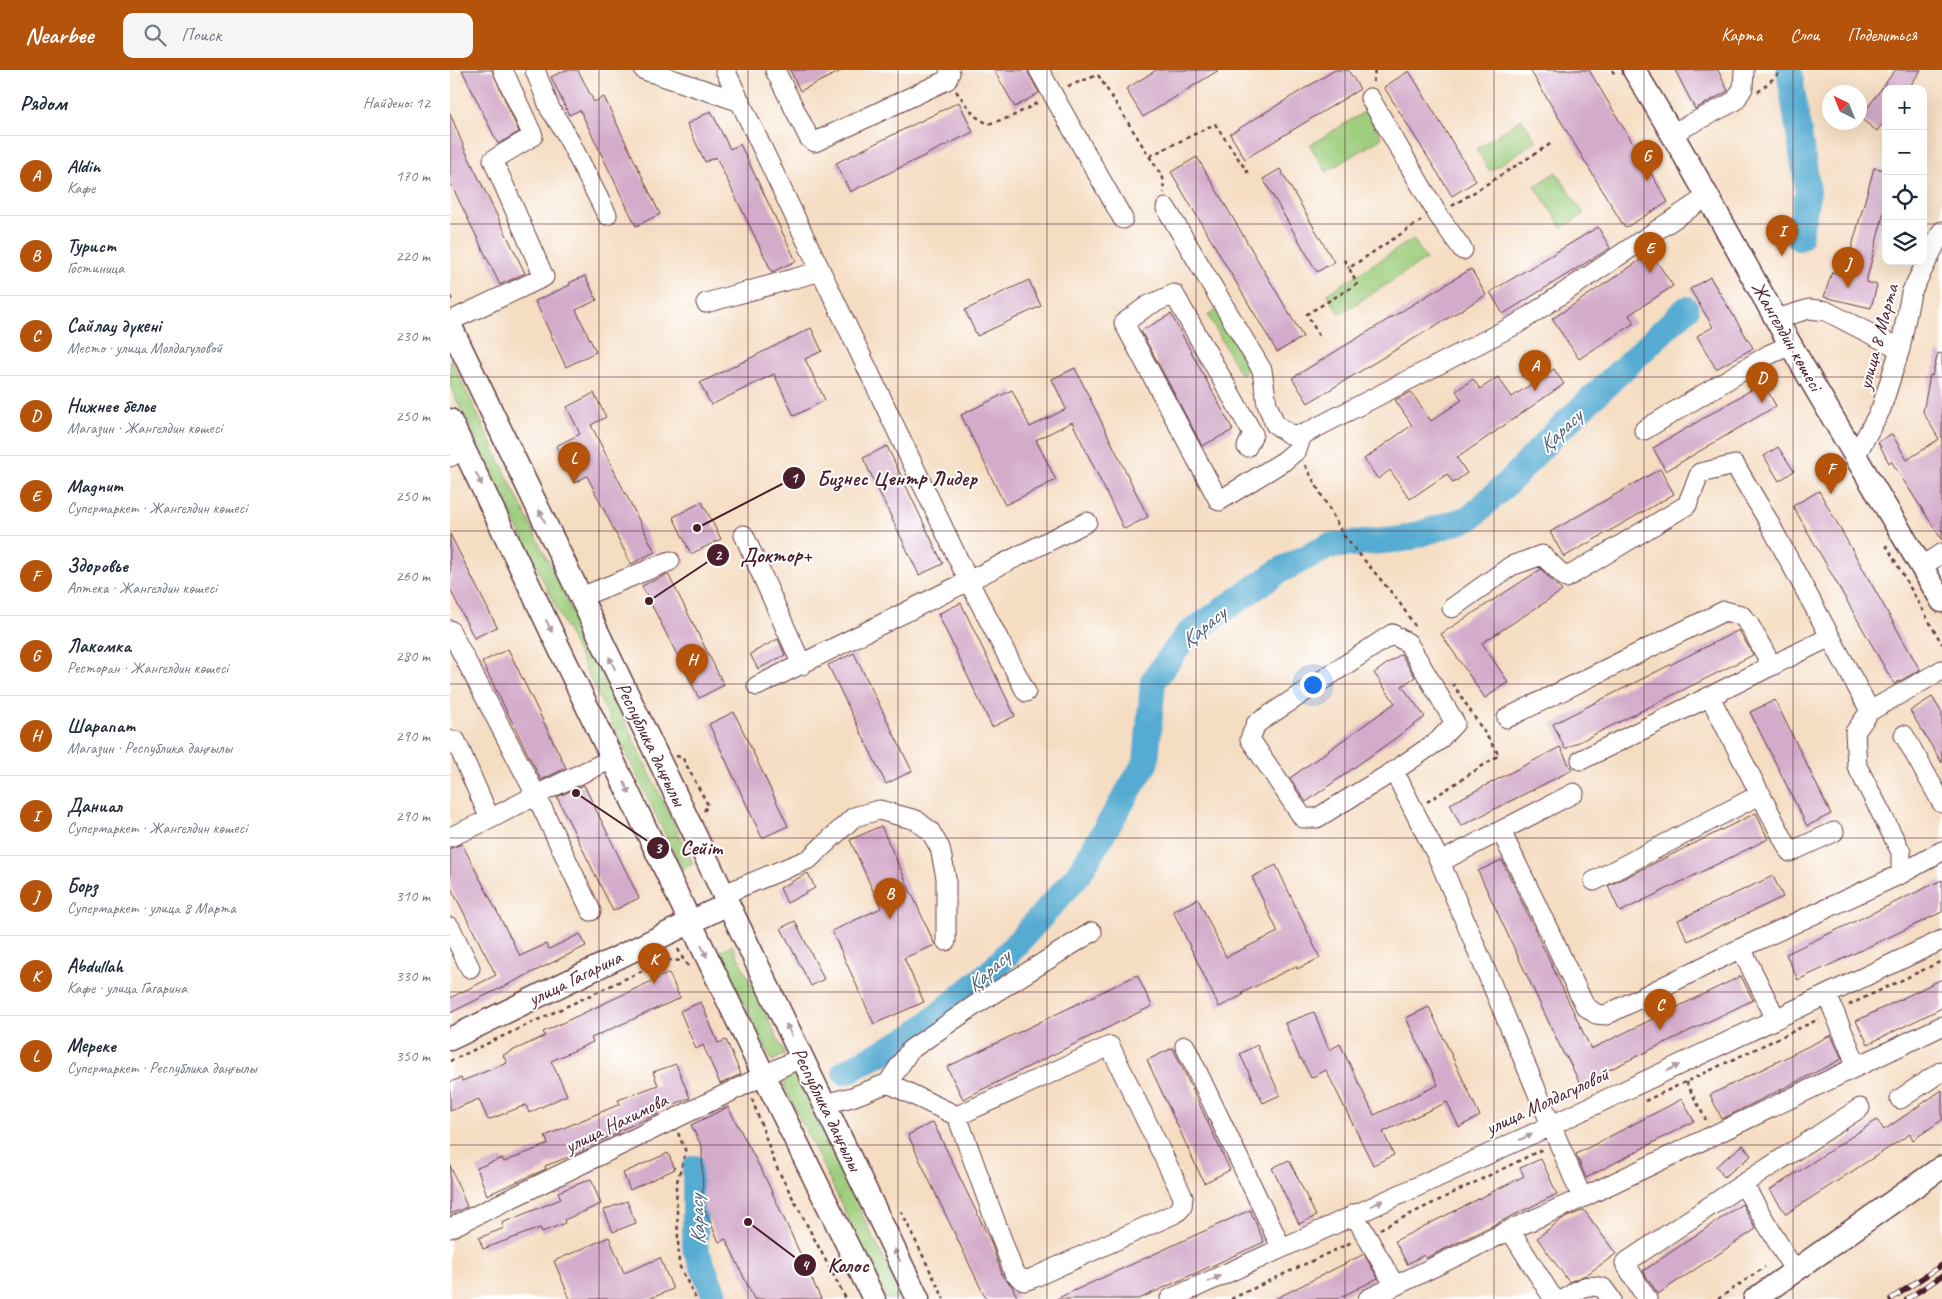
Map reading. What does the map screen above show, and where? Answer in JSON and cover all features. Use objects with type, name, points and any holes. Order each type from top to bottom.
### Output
[{"type":"main road","name":"Жангелдин көшесі","points":[[1634,70],[1673,133],[1681,153],[1708,196],[1791,345],[1942,601]]},
{"type":"main road","name":"Республика даңғылы","points":[[450,325],[918,1299]]},
{"type":"main road","name":"Республика даңғылы","points":[[450,420],[457,453],[612,759],[690,922],[755,1081],[874,1299]]},
{"type":"main road","name":"улица Гагарина","points":[[450,1039],[690,922],[726,899]]},
{"type":"main road","points":[[1755,1299],[1942,1167]]},
{"type":"main road","points":[[1895,1200],[1942,1180]]},
{"type":"street","points":[[450,321],[544,277],[493,160],[533,136],[503,70]]},
{"type":"street","points":[[534,70],[550,109],[565,132],[607,215]]},
{"type":"street","points":[[644,70],[741,102]]},
{"type":"street","points":[[725,70],[969,582],[1026,692]]},
{"type":"street","points":[[775,70],[809,138],[815,142],[948,75]]},
{"type":"street","points":[[1040,70],[1123,219]]},
{"type":"street","points":[[1673,133],[1734,101],[1743,88],[1744,70]]},
{"type":"street","points":[[1370,98],[1437,213],[1463,250]]},
{"type":"street","points":[[1247,447],[1253,434],[1174,294],[1147,306],[1124,323],[1219,501],[1284,461],[1300,442],[1517,324],[1708,196]]},
{"type":"street","points":[[1166,208],[1262,370],[1267,404],[1275,424],[1300,442]]},
{"type":"street","name":"улица 8 Марта","points":[[1856,455],[1881,409],[1900,349],[1911,293],[1942,232]]},
{"type":"street","points":[[706,303],[821,271]]},
{"type":"street","points":[[1776,318],[1808,309],[1826,311],[1900,349]]},
{"type":"street","points":[[1644,430],[1770,354],[1791,345]]},
{"type":"street","points":[[1452,608],[1511,566],[1542,555],[1566,578],[1687,505],[1700,473],[1735,465],[1766,517],[1870,711]]},
{"type":"street","points":[[757,686],[1087,522]]},
{"type":"street","points":[[744,536],[802,665]]},
{"type":"street","points":[[1921,567],[1942,553]]},
{"type":"street","points":[[581,597],[670,561]]},
{"type":"street","points":[[1507,718],[1724,610],[1741,616],[1749,624],[1772,666]]},
{"type":"street","points":[[450,630],[536,795],[591,911]]},
{"type":"street","points":[[1392,634],[1408,643],[1455,723],[1438,741],[1394,770],[1317,818],[1303,818],[1250,739],[1256,724],[1392,634]]},
{"type":"street","points":[[1581,760],[1830,637]]},
{"type":"street","points":[[1901,874],[1901,852],[1857,766],[1856,732],[1870,711],[1942,670]]},
{"type":"street","points":[[1710,697],[1762,794],[1790,852],[1834,832]]},
{"type":"street","points":[[1904,735],[1942,803]]},
{"type":"street","points":[[450,740],[456,741],[490,819]]},
{"type":"street","points":[[450,837],[612,759]]},
{"type":"street","points":[[1394,770],[1440,862],[1582,1198]]},
{"type":"street","points":[[1440,862],[1574,793]]},
{"type":"street","points":[[1594,881],[1762,794]]},
{"type":"street","points":[[726,899],[809,859],[854,817],[879,810],[916,820],[930,831],[940,848],[946,878],[946,941]]},
{"type":"street","points":[[1501,831],[1585,1006],[1596,1014],[1606,1015],[1741,948],[1901,874],[1942,852]]},
{"type":"street","points":[[450,927],[470,968]]},
{"type":"street","points":[[824,1104],[852,1097],[888,1083],[910,1050],[975,1005],[1092,932]]},
{"type":"street","name":"улица Молдагуловой","points":[[1170,1299],[1354,1214],[1554,1134],[1776,1019],[1830,1004],[1942,940]]},
{"type":"street","points":[[1741,948],[1776,1019]]},
{"type":"street","points":[[1830,1004],[1857,1066]]},
{"type":"street","points":[[1368,1299],[1942,1026]]},
{"type":"street","points":[[888,1083],[957,1116],[1014,1273],[1024,1281],[1176,1213],[1182,1207],[1183,1197],[1110,1046],[957,1116]]},
{"type":"street","points":[[1185,1046],[1282,1247]]},
{"type":"street","name":"улица Нахимова","points":[[450,1228],[802,1057]]},
{"type":"street","points":[[1900,1098],[1942,1071]]},
{"type":"street","points":[[1647,1299],[1625,1263],[1860,1108]]},
{"type":"street","points":[[1743,1184],[1794,1270]]},
{"type":"street","points":[[1354,1214],[1395,1286]]},
{"type":"street","points":[[1510,1230],[1551,1295],[1556,1299]]},
{"type":"street","points":[[1565,1299],[1583,1286],[1590,1285],[1603,1288],[1610,1299]]},
{"type":"path","points":[[1775,79],[1783,70]]},
{"type":"path","points":[[948,75],[975,116],[988,124],[1011,117],[1053,92],[1098,75],[1163,178]]},
{"type":"path","points":[[1150,156],[1215,124],[1248,173]]},
{"type":"path","points":[[1349,268],[1552,143]]},
{"type":"path","points":[[1319,336],[1307,314],[1357,284],[1344,260]]},
{"type":"path","points":[[1300,442],[1344,536],[1360,554]]},
{"type":"path","points":[[450,1061],[659,963],[667,960],[682,961]]},
{"type":"path","points":[[1643,1102],[1686,1082],[1830,1004],[1942,961]]},
{"type":"path","points":[[755,1081],[776,1166],[846,1299]]},
{"type":"path","points":[[1686,1082],[1714,1135]]},
{"type":"path","points":[[672,1121],[686,1152],[676,1185],[679,1265],[696,1299]]},
{"type":"path","points":[[1231,1299],[1367,1236],[1554,1134]]},
{"type":"path","points":[[900,1210],[944,1299]]},
{"type":"green space","points":[[1366,111],[1382,138],[1326,172],[1310,145]]},
{"type":"green space","points":[[1522,119],[1536,141],[1490,171],[1476,149]]},
{"type":"green space","points":[[1556,172],[1584,214],[1562,228],[1535,186]]},
{"type":"green space","points":[[1413,239],[1426,259],[1340,314],[1327,294]]},
{"type":"green space","points":[[1227,304],[1259,364],[1240,374],[1208,315]]},
{"type":"green space","points":[[450,357],[693,864],[682,870],[450,386]]},
{"type":"green space","points":[[732,945],[785,1054],[772,1061],[719,952]]},
{"type":"green space","points":[[794,1073],[903,1299],[887,1299],[781,1079]]},
{"type":"building","points":[[462,70],[492,70],[519,132],[498,144]]},
{"type":"building","points":[[566,70],[578,70],[594,102],[604,97],[660,214],[636,226],[580,110],[569,115],[551,77]]},
{"type":"building","points":[[790,70],[843,70],[800,91]]},
{"type":"building","points":[[994,70],[1027,70],[1039,93],[1015,107]]},
{"type":"building","points":[[1156,70],[1219,70],[1143,117],[1126,89]]},
{"type":"building","points":[[1335,70],[1348,70],[1360,89],[1245,159],[1230,134]]},
{"type":"building","points":[[1530,70],[1589,70],[1668,202],[1625,228]]},
{"type":"building","points":[[1675,70],[1718,70],[1728,91],[1695,109]]},
{"type":"building","points":[[1895,70],[1921,70],[1911,85],[1884,85]]},
{"type":"building","points":[[1409,71],[1476,181],[1452,196],[1384,87]]},
{"type":"building","points":[[1882,88],[1882,124],[1877,131],[1867,123],[1867,108]]},
{"type":"building","points":[[959,102],[973,132],[850,192],[836,163]]},
{"type":"building","points":[[711,111],[730,149],[740,144],[796,261],[772,272],[716,157],[705,162],[687,124]]},
{"type":"building","points":[[450,113],[465,150],[525,273],[500,285],[450,182]]},
{"type":"building","points":[[1197,157],[1303,337],[1277,352],[1171,172]]},
{"type":"building","points":[[1874,168],[1882,169],[1882,220],[1866,282],[1877,285],[1871,308],[1824,297],[1832,272],[1844,275]]},
{"type":"building","points":[[1280,169],[1334,262],[1317,272],[1263,179]]},
{"type":"building","points":[[1598,227],[1610,248],[1503,314],[1490,292]]},
{"type":"building","points":[[1651,253],[1673,286],[1629,315],[1634,323],[1579,359],[1552,319]]},
{"type":"building","points":[[1471,269],[1486,295],[1308,403],[1292,378]]},
{"type":"building","points":[[585,276],[597,300],[576,310],[596,352],[566,367],[535,301]]},
{"type":"building","points":[[1710,277],[1753,348],[1716,369],[1697,336],[1713,327],[1690,289]]},
{"type":"building","points":[[1029,280],[1041,306],[977,336],[965,310]]},
{"type":"building","points":[[1171,314],[1233,430],[1202,446],[1141,331]]},
{"type":"building","points":[[811,328],[822,351],[805,359],[825,400],[794,416],[774,374],[711,405],[700,383]]},
{"type":"building","points":[[1938,353],[1942,354],[1942,540],[1891,461],[1889,463],[1878,442],[1892,434],[1907,460],[1939,439],[1923,412],[1930,375],[1932,376]]},
{"type":"building","points":[[1075,368],[1148,517],[1124,529],[1072,422],[1036,440],[1056,480],[1005,505],[961,415],[1012,390],[1030,427],[1066,409],[1052,379]]},
{"type":"building","points":[[1554,369],[1564,384],[1457,458],[1467,473],[1453,483],[1447,474],[1410,499],[1390,470],[1378,479],[1364,459],[1412,425],[1395,400],[1411,392],[1431,421],[1462,400],[1456,391],[1473,379],[1480,389],[1498,377],[1512,397]]},
{"type":"building","points":[[1763,383],[1776,406],[1666,471],[1653,448]]},
{"type":"building","points":[[594,393],[606,417],[591,425],[655,552],[631,564],[587,476],[574,483],[556,446],[580,434],[567,407]]},
{"type":"building","points":[[887,446],[943,564],[919,575],[863,458]]},
{"type":"building","points":[[1778,447],[1794,471],[1779,481],[1764,456]]},
{"type":"building","points":[[1660,469],[1674,494],[1564,557],[1550,532]]},
{"type":"building","points":[[1819,491],[1920,670],[1894,684],[1793,506]]},
{"type":"building","points":[[702,502],[721,539],[691,554],[673,517]]},
{"type":"building","points":[[450,534],[497,627],[474,638],[450,589]]},
{"type":"building","points":[[1541,569],[1562,591],[1482,643],[1508,682],[1485,698],[1441,634]]},
{"type":"building","points":[[668,574],[724,685],[699,698],[642,586]]},
{"type":"building","points":[[961,603],[1015,716],[992,727],[938,614]]},
{"type":"building","points":[[1739,630],[1753,655],[1565,749],[1553,724]]},
{"type":"building","points":[[778,639],[785,655],[758,669],[750,654]]},
{"type":"building","points":[[508,649],[566,768],[541,780],[482,662]]},
{"type":"building","points":[[854,653],[912,771],[886,784],[828,665]]},
{"type":"building","points":[[1401,654],[1415,677],[1402,686],[1425,717],[1306,802],[1290,778],[1395,703],[1374,673]]},
{"type":"building","points":[[1932,697],[1942,713],[1942,763],[1910,711]]},
{"type":"building","points":[[1775,700],[1831,814],[1807,826],[1750,712]]},
{"type":"building","points":[[734,712],[788,826],[762,838],[709,724]]},
{"type":"building","points":[[1560,747],[1572,770],[1461,826],[1450,804]]},
{"type":"building","points":[[584,785],[639,898],[613,911],[557,797]]},
{"type":"building","points":[[1756,813],[1768,839],[1620,912],[1608,886]]},
{"type":"building","points":[[881,826],[935,945],[904,958],[924,1002],[874,1024],[832,931],[881,908],[850,840]]},
{"type":"building","points":[[462,844],[520,956],[546,944],[549,949],[580,934],[586,946],[450,1013],[450,998],[496,975],[450,886],[450,848]]},
{"type":"building","points":[[1502,860],[1591,1049],[1741,976],[1753,1000],[1580,1084],[1567,1057],[1565,1057],[1478,871]]},
{"type":"building","points":[[1276,865],[1320,958],[1297,969],[1296,966],[1242,993],[1243,995],[1219,1007],[1173,911],[1198,899],[1226,957],[1278,932],[1252,877]]},
{"type":"building","points":[[808,873],[815,888],[787,903],[780,888]]},
{"type":"building","points":[[1773,876],[1783,897],[1688,941],[1678,920]]},
{"type":"building","points":[[1942,880],[1942,912],[1798,980],[1786,954]]},
{"type":"building","points":[[795,921],[824,979],[811,986],[781,928]]},
{"type":"building","points":[[669,973],[680,998],[591,1038],[593,1042],[551,1061],[567,1095],[529,1113],[526,1105],[488,1120],[479,1099],[450,1111],[450,1082],[461,1078],[462,1081],[507,1063],[503,1055],[545,1036],[543,1032]]},
{"type":"building","points":[[1137,975],[1152,1006],[963,1099],[947,1067]]},
{"type":"building","points":[[1942,979],[1942,1008],[1868,1044],[1856,1021]]},
{"type":"building","points":[[701,1002],[718,1043],[726,1040],[741,1074],[720,1084],[703,1045],[696,1049],[680,1011]]},
{"type":"building","points":[[1429,1007],[1480,1116],[1459,1127],[1447,1102],[1383,1132],[1394,1155],[1373,1165],[1326,1070],[1311,1078],[1300,1059],[1285,1023],[1314,1012],[1329,1050],[1340,1044],[1374,1115],[1438,1085],[1406,1018]]},
{"type":"building","points":[[1831,1035],[1842,1059],[1722,1119],[1710,1095]]},
{"type":"building","points":[[1257,1045],[1280,1095],[1263,1103],[1240,1054]]},
{"type":"building","points":[[1173,1048],[1230,1170],[1204,1183],[1147,1060]]},
{"type":"building","points":[[676,1064],[690,1098],[657,1111],[658,1114],[618,1131],[619,1133],[583,1147],[584,1151],[545,1166],[546,1169],[487,1195],[477,1168],[502,1158],[504,1162],[548,1144],[545,1136],[620,1104],[618,1100],[658,1085],[653,1072]]},
{"type":"building","points":[[1942,1090],[1942,1120],[1913,1140],[1910,1134],[1786,1214],[1770,1190],[1877,1120],[1884,1130]]},
{"type":"building","points":[[1682,1099],[1694,1121],[1586,1178],[1576,1154]]},
{"type":"building","points":[[728,1107],[765,1177],[821,1299],[754,1299],[726,1239],[719,1242],[703,1206],[702,1147],[691,1125]]},
{"type":"building","points":[[933,1122],[990,1240],[1003,1277],[1012,1286],[1018,1299],[986,1299],[908,1135]]},
{"type":"building","points":[[1743,1145],[1751,1156],[1724,1177],[1716,1166]]},
{"type":"building","points":[[668,1153],[675,1169],[630,1190],[623,1173]]},
{"type":"building","points":[[1541,1159],[1557,1194],[1426,1258],[1424,1255],[1407,1264],[1395,1241],[1524,1176],[1520,1168]]},
{"type":"building","points":[[1289,1160],[1316,1216],[1299,1224],[1272,1168]]},
{"type":"building","points":[[450,1165],[467,1207],[450,1214]]},
{"type":"building","points":[[591,1179],[601,1204],[564,1220],[565,1223],[542,1232],[540,1228],[483,1249],[479,1238],[504,1228],[502,1223],[561,1199],[558,1192]]},
{"type":"building","points":[[627,1201],[636,1223],[613,1232],[604,1210]]},
{"type":"building","points":[[1742,1204],[1756,1229],[1658,1294],[1643,1271]]},
{"type":"building","points":[[1250,1210],[1264,1242],[1139,1299],[1056,1299]]},
{"type":"building","points":[[1584,1210],[1616,1254],[1586,1275],[1569,1282],[1537,1238],[1562,1219]]},
{"type":"building","points":[[609,1237],[624,1273],[660,1258],[673,1289],[649,1299],[570,1299],[554,1261]]},
{"type":"building","points":[[1364,1254],[1378,1278],[1337,1299],[1275,1299]]},
{"type":"waterway","name":"Қарасу","points":[[1789,70],[1808,191],[1799,238]]},
{"type":"waterway","name":"Қарасу","points":[[845,1072],[915,1035],[994,969],[1078,875],[1146,762],[1153,681],[1187,635],[1279,571],[1329,546],[1404,539],[1470,518],[1514,477],[1553,435],[1686,309]]},
{"type":"waterway","name":"Карасу","points":[[695,1168],[695,1248],[716,1299]]},
{"type":"railway","points":[[1891,1299],[1942,1265]]},
{"type":"railway","points":[[1907,1299],[1942,1276]]},
{"type":"place","name":"Лакомка","points":[[1647,181]]},
{"type":"place","name":"Даниал","points":[[1782,256]]},
{"type":"place","name":"Magnum","points":[[1650,273]]},
{"type":"place","name":"Борз","points":[[1848,288]]},
{"type":"place","name":"Aldin","points":[[1535,391]]},
{"type":"place","name":"Нижнее белье","points":[[1762,403]]},
{"type":"place","name":"Мереке","points":[[574,483]]},
{"type":"place","name":"Здоровье","points":[[1831,494]]},
{"type":"place","name":"Бизнес Центр Лидер","points":[[697,528]]},
{"type":"place","name":"Доктор+","points":[[649,601]]},
{"type":"place","name":"Шарапат","points":[[692,685]]},
{"type":"place","name":"Сейіт","points":[[576,793]]},
{"type":"place","name":"Турист","points":[[890,919]]},
{"type":"place","name":"Аbdullah","points":[[654,984]]},
{"type":"place","name":"Сайлау дүкені","points":[[1660,1030]]},
{"type":"place","name":"Колос","points":[[748,1222]]}]
